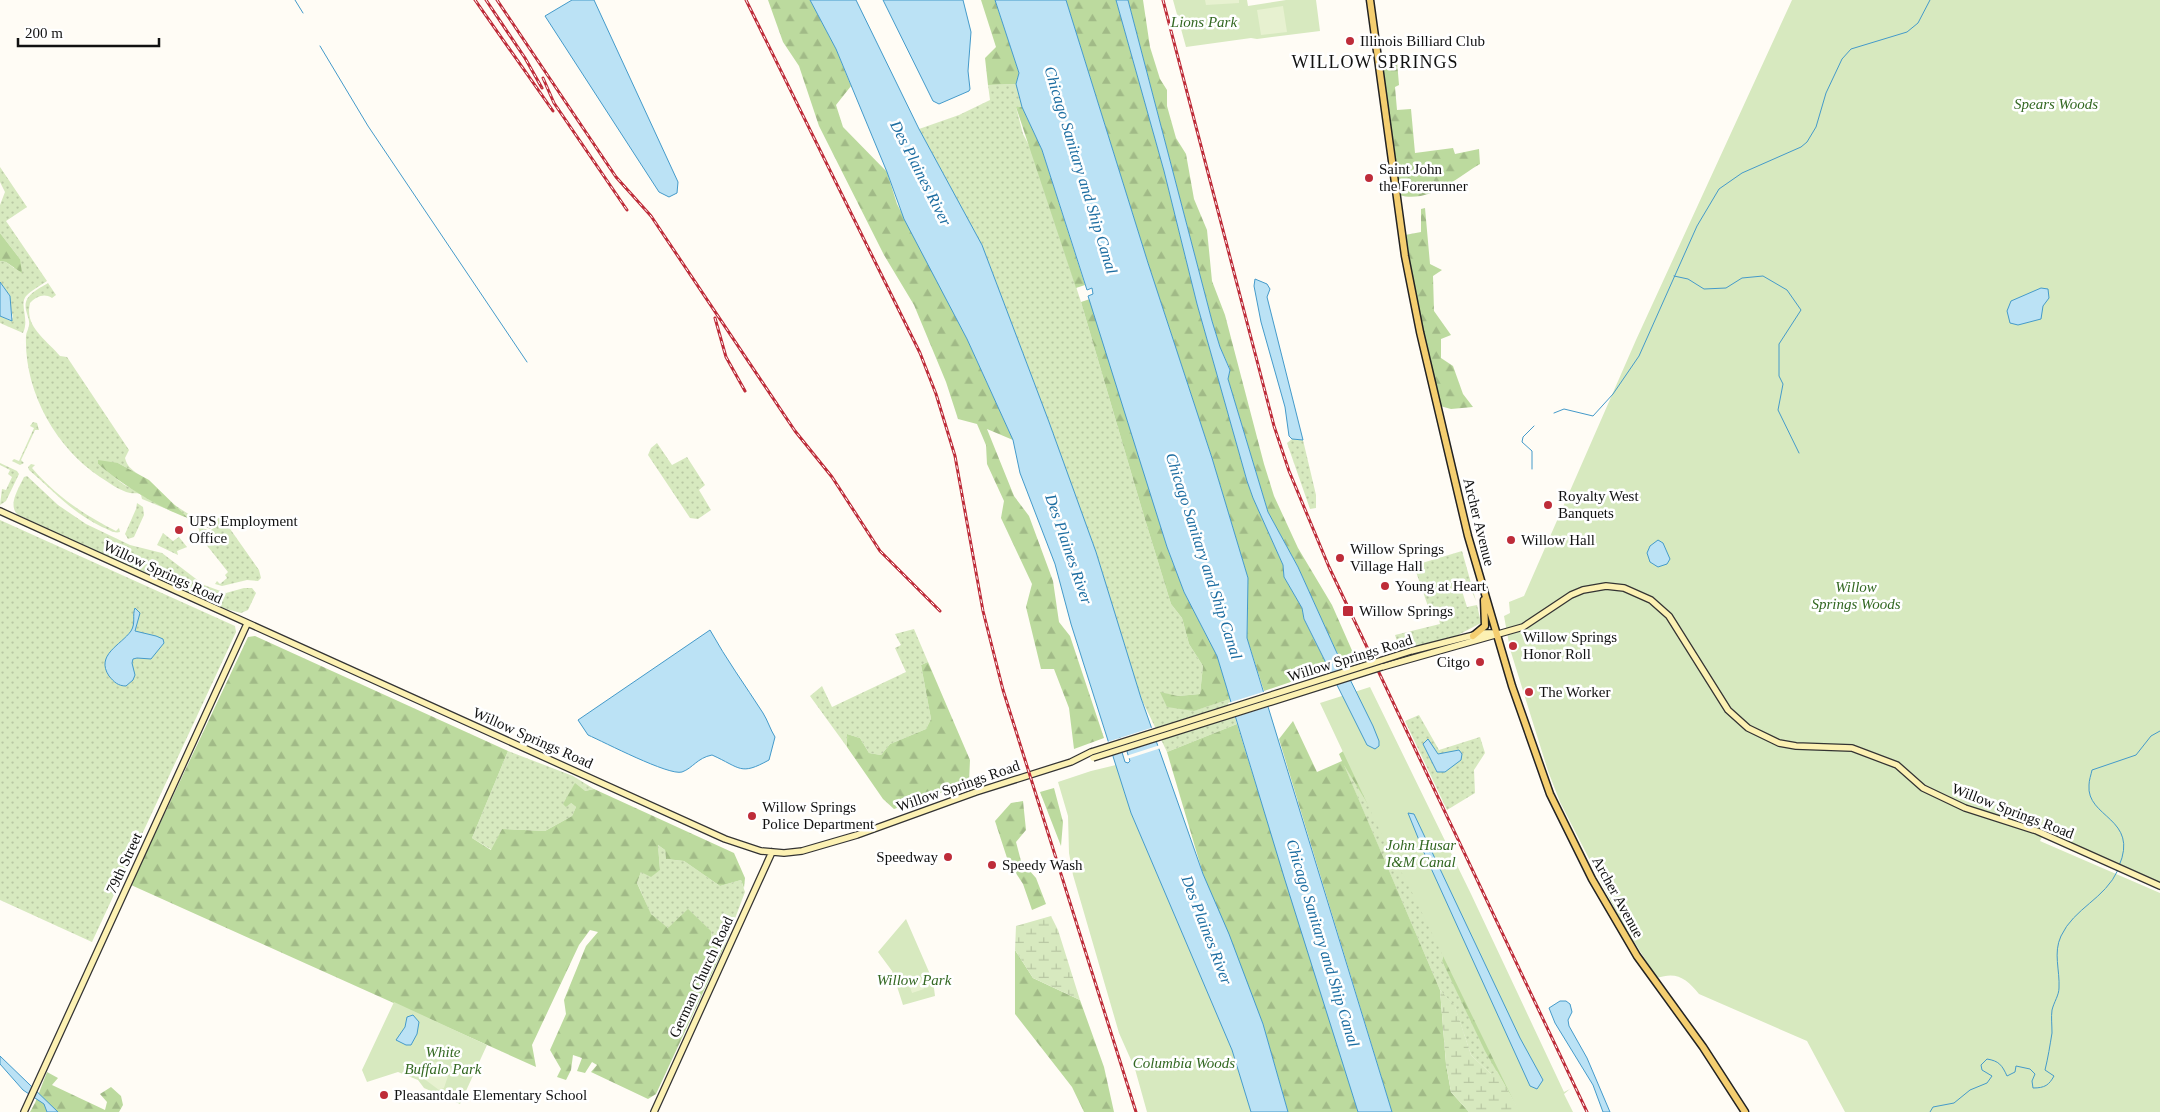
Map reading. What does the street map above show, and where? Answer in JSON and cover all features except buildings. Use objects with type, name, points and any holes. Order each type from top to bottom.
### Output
[{"type":"main road","name":"Archer Avenue","points":[[1370,0],[1405,256],[1448,454],[1468,536],[1512,686],[1550,794],[1592,879],[1636,956],[1703,1047],[1744,1112]]},
{"type":"main road","name":"Willow Springs Road","points":[[0,511],[725,839],[754,850],[772,852],[802,851],[830,844],[976,792],[1092,755],[1473,636],[1523,627],[1571,595],[1584,590],[1606,586],[1633,590],[1652,600],[1670,616],[1728,710],[1738,720],[1758,734],[1779,743],[1796,746],[1852,748],[1897,765],[1924,788],[1965,808],[2037,831],[2160,886]]},
{"type":"main road","points":[[1473,636],[1485,626],[1485,593]]},
{"type":"main road","name":"79th Street","points":[[24,1112],[247,624]]},
{"type":"main road","name":"Willow Springs Road","points":[[1412,655],[1477,641],[1497,633]]},
{"type":"main road","name":"German Church Road","points":[[654,1112],[772,852]]},
{"type":"green space","points":[[768,0],[810,0],[836,49],[851,86],[836,105],[843,127],[887,172],[897,204],[967,339],[1013,440],[987,429],[1014,496],[1029,516],[1053,581],[1059,622],[1070,636],[1104,738],[1074,749],[1069,708],[1054,669],[1041,669],[1026,607],[1032,584],[1001,518],[1004,501],[987,464],[986,445],[977,424],[958,419],[946,382],[914,305],[884,255],[819,126],[799,66],[783,42]]},
{"type":"green space","points":[[981,0],[995,0],[1019,73],[1016,84],[988,85],[985,58],[996,47]]},
{"type":"green space","points":[[1066,0],[1116,0],[1164,171],[1197,304],[1247,481],[1283,565],[1284,577],[1302,608],[1304,619],[1329,669],[1264,691],[1247,638],[1248,578],[1212,458],[1148,263]]},
{"type":"green space","points":[[1128,0],[1143,0],[1150,47],[1160,79],[1167,90],[1167,106],[1176,138],[1186,154],[1194,199],[1207,230],[1212,281],[1225,315],[1274,496],[1298,548],[1332,605],[1354,655],[1352,662],[1346,664],[1336,651],[1298,567],[1268,512],[1228,379],[1230,369],[1220,347],[1212,321]]},
{"type":"green space","name":"Lions Park","points":[[1173,0],[1247,0],[1248,6],[1286,0],[1316,0],[1320,31],[1186,47]]},
{"type":"green space","points":[[1205,0],[1239,0],[1239,3],[1206,5]]},
{"type":"green space","name":"Willow Springs Woods","points":[[1792,0],[2160,0],[2160,887],[2043,835],[2040,841],[2160,893],[2160,1112],[1845,1112],[1807,1041],[1699,994],[1686,980],[1670,975],[1657,978],[1621,921],[1560,802],[1548,771],[1510,649],[1504,616],[1510,613],[1509,602],[1524,596],[1636,340]]},
{"type":"green space","points":[[1283,6],[1287,32],[1261,35],[1257,10]]},
{"type":"green space","points":[[1397,61],[1399,85],[1395,87],[1397,110],[1411,109],[1415,153],[1453,148],[1455,154],[1479,149],[1480,164],[1442,188],[1421,196],[1399,195],[1380,64]]},
{"type":"green space","points":[[1016,84],[1022,107],[1016,107],[1023,134],[1032,151],[1081,302],[1171,604],[1182,618],[1189,644],[1203,666],[1200,694],[1178,696],[1161,693],[1193,711],[1230,699],[1237,724],[1167,752],[1141,698],[1096,552],[982,245],[919,129],[959,115],[990,100],[988,85]]},
{"type":"green space","points":[[1016,107],[1022,107],[1042,150],[1085,285],[1076,288]]},
{"type":"green space","points":[[0,167],[27,207],[6,221],[47,281],[31,291],[25,299],[25,327],[23,333],[0,323],[0,316],[11,321],[13,317],[10,296],[0,282],[0,261],[6,262],[14,268],[20,259],[0,233],[0,205],[5,192],[0,182]]},
{"type":"green space","points":[[1425,208],[1430,264],[1442,270],[1433,276],[1434,311],[1451,335],[1441,339],[1441,358],[1453,366],[1463,394],[1473,407],[1451,409],[1440,406],[1419,317],[1405,235],[1421,232],[1421,209]]},
{"type":"green space","points":[[0,233],[20,259],[22,273],[6,262],[0,261]]},
{"type":"green space","points":[[48,283],[56,295],[52,298],[41,296],[30,303],[29,312],[33,326],[60,356],[67,357],[129,450],[125,458],[126,461],[138,474],[118,463],[98,464],[123,484],[174,512],[142,499],[140,494],[122,490],[100,477],[69,450],[45,416],[30,377],[26,336],[29,320],[26,305],[27,300],[35,291]]},
{"type":"green space","points":[[1090,299],[1167,547],[1184,592],[1217,656],[1230,699],[1194,711],[1167,707],[1160,692],[1178,696],[1200,694],[1203,666],[1189,644],[1182,618],[1171,604],[1081,302]]},
{"type":"green space","points":[[33,422],[37,423],[39,430],[35,430],[21,460],[24,463],[20,465],[12,461],[14,459],[19,461],[34,428],[30,426]]},
{"type":"green space","points":[[1292,439],[1303,440],[1316,495],[1316,508],[1310,509],[1287,443]]},
{"type":"green space","points":[[657,443],[672,465],[687,457],[705,485],[699,490],[711,510],[698,519],[690,518],[648,455],[651,448]]},
{"type":"green space","points":[[98,460],[118,463],[149,480],[188,518],[153,502],[129,487],[107,472],[98,464]]},
{"type":"green space","points":[[0,463],[17,471],[19,474],[6,501],[0,505],[2,489],[6,490],[12,477],[8,474],[10,470],[0,465]]},
{"type":"green space","points":[[31,464],[35,465],[32,468],[41,478],[71,504],[116,531],[119,528],[120,532],[113,532],[102,527],[72,508],[29,470],[28,467]]},
{"type":"green space","points":[[27,476],[58,505],[86,524],[130,545],[162,553],[204,585],[226,593],[244,588],[252,588],[256,593],[248,610],[241,613],[226,609],[18,515],[15,511],[14,501],[24,477]]},
{"type":"green space","points":[[137,503],[143,507],[144,515],[134,537],[128,539],[125,534]]},
{"type":"green space","points":[[173,504],[190,515],[216,517],[214,525],[210,529],[196,522],[193,523]]},
{"type":"green space","points":[[221,516],[259,570],[261,578],[258,581],[247,580],[222,586],[215,584],[217,581],[220,584],[227,578],[225,575],[228,572],[201,538],[198,526],[210,531],[216,525],[216,520]]},
{"type":"green space","points":[[0,520],[235,626],[236,632],[92,942],[0,900]]},
{"type":"green space","points":[[163,533],[173,541],[179,537],[187,547],[177,551],[178,555],[157,545]]},
{"type":"green space","points":[[1462,551],[1476,601],[1469,585],[1466,586],[1467,590],[1462,591],[1467,607],[1477,605],[1481,623],[1456,636],[1400,650],[1395,635],[1440,624],[1437,611],[1430,612],[1415,569],[1423,567],[1422,563]]},
{"type":"green space","points":[[914,629],[928,662],[921,665],[931,719],[926,729],[890,744],[881,755],[869,753],[860,738],[847,734],[847,747],[810,696],[822,686],[832,707],[906,672],[895,648],[901,645],[895,634]]},
{"type":"green space","points":[[255,636],[508,751],[472,838],[491,850],[502,829],[545,831],[572,816],[576,807],[571,803],[566,807],[563,804],[575,783],[585,791],[594,789],[734,853],[745,878],[744,888],[741,880],[720,886],[684,861],[666,859],[665,850],[658,845],[660,870],[651,877],[641,872],[637,883],[651,914],[668,928],[688,909],[711,931],[711,942],[725,945],[656,1094],[648,1099],[591,1072],[597,1065],[592,1062],[585,1073],[577,1071],[582,1058],[573,1055],[571,1070],[566,1080],[557,1077],[561,1069],[550,1050],[566,1014],[564,1000],[586,946],[598,932],[590,930],[579,945],[532,1045],[536,1067],[131,885],[248,637]]},
{"type":"green space","points":[[928,662],[970,760],[969,783],[894,809],[883,799],[847,747],[847,734],[860,738],[869,753],[881,755],[890,744],[926,729],[931,719],[921,665]]},
{"type":"green space","name":"John Husar I&M Canal","points":[[1370,687],[1471,894],[1564,1092],[1570,1089],[1564,1094],[1573,1112],[1519,1112],[1404,876],[1397,867],[1320,703]]},
{"type":"green space","points":[[1419,715],[1439,750],[1480,737],[1485,753],[1474,770],[1475,793],[1447,810],[1405,721]]},
{"type":"green space","points":[[1293,721],[1317,772],[1342,761],[1339,754],[1346,749],[1364,765],[1529,1112],[1520,1112],[1485,1051],[1442,961],[1444,953],[1402,860],[1344,765],[1440,990],[1446,1064],[1451,1092],[1469,1112],[1392,1112],[1279,739]]},
{"type":"green space","points":[[1237,724],[1358,1112],[1288,1112],[1263,1024],[1203,874],[1167,752]]},
{"type":"green space","points":[[508,751],[573,776],[594,789],[585,791],[571,803],[576,807],[572,816],[545,831],[502,829],[492,850],[472,838]]},
{"type":"green space","points":[[1342,761],[1371,806],[1444,953],[1442,961],[1497,1071],[1492,1075],[1471,1055],[1455,1007],[1440,990]]},
{"type":"green space","name":"Columbia Woods","points":[[1116,765],[1131,813],[1232,1050],[1251,1112],[1147,1112],[1135,1069],[1119,1033],[1073,875],[1069,853],[1068,816],[1058,782]]},
{"type":"green space","points":[[1054,788],[1063,822],[1061,846],[1040,792]]},
{"type":"green space","points":[[1023,801],[1026,830],[1016,842],[1021,861],[1036,878],[1046,904],[1032,910],[1023,884],[1008,861],[995,821],[1011,803]]},
{"type":"green space","points":[[658,845],[665,850],[666,859],[684,861],[720,886],[741,880],[745,892],[725,945],[675,931],[657,921],[651,914],[637,883],[641,872],[660,870]]},
{"type":"green space","points":[[1051,916],[1058,930],[1080,1000],[1033,978],[1015,950],[1016,926]]},
{"type":"green space","name":"Willow Park","points":[[906,919],[933,981],[935,996],[903,1005],[892,971],[878,952]]},
{"type":"green space","points":[[1015,950],[1033,978],[1080,1000],[1104,1067],[1114,1112],[1084,1112],[1072,1087],[1015,1014]]},
{"type":"green space","points":[[921,980],[924,989],[912,993],[909,984]]},
{"type":"green space","points":[[1440,990],[1455,1006],[1471,1055],[1491,1074],[1497,1071],[1520,1112],[1469,1112],[1451,1092],[1446,1064]]},
{"type":"green space","name":"White Buffalo Park","points":[[394,1002],[487,1045],[460,1104],[424,1088],[418,1080],[398,1072],[367,1082],[362,1070]]},
{"type":"green space","points":[[435,1062],[445,1064],[449,1073],[444,1088],[439,1090],[423,1078],[428,1065]]},
{"type":"green space","points":[[47,1072],[58,1078],[52,1085],[105,1110],[107,1102],[100,1094],[111,1087],[121,1096],[123,1105],[119,1112],[30,1112]]},
{"type":"water","points":[[572,0],[594,0],[678,182],[677,193],[669,197],[659,192],[545,16]]},
{"type":"water","name":"Des Plaines River","points":[[810,0],[856,0],[919,129],[982,245],[1096,552],[1141,698],[1203,874],[1229,934],[1263,1024],[1288,1112],[1251,1112],[1232,1050],[1131,813],[1071,624],[1055,564],[1020,473],[1013,440],[967,339],[904,219],[887,172],[836,49]],"holes":[[[1118,739],[1123,739],[1130,761],[1128,763],[1125,762]]]},
{"type":"water","points":[[883,0],[963,0],[971,32],[968,71],[969,91],[939,104],[933,101]]},
{"type":"water","name":"Chicago Sanitary and Ship Canal","points":[[995,0],[1066,0],[1148,263],[1212,458],[1248,578],[1247,638],[1392,1112],[1358,1112],[1217,656],[1184,592],[1167,547],[1088,296],[1093,294],[1092,288],[1087,290],[1042,150],[1022,107],[1016,84],[1019,73]]},
{"type":"water","points":[[1116,0],[1128,0],[1212,321],[1230,370],[1228,379],[1268,512],[1298,567],[1373,726],[1379,741],[1379,746],[1375,749],[1367,745],[1304,619],[1302,608],[1284,577],[1283,565],[1247,481],[1197,304],[1164,171]]},
{"type":"water","points":[[1255,279],[1267,284],[1270,289],[1267,297],[1303,440],[1292,439],[1289,436],[1285,407],[1261,322],[1254,286]]},
{"type":"water","points":[[0,282],[10,296],[12,321],[0,316]]},
{"type":"water","points":[[2041,288],[2048,289],[2049,298],[2043,306],[2041,319],[2018,325],[2010,323],[2007,311],[2011,301]]},
{"type":"water","points":[[1658,540],[1663,543],[1670,559],[1667,564],[1658,567],[1650,562],[1647,553],[1650,546]]},
{"type":"water","points":[[135,608],[140,613],[135,631],[156,636],[163,639],[164,643],[151,659],[133,659],[135,675],[133,680],[126,686],[123,686],[116,683],[109,676],[105,662],[111,651],[131,631]]},
{"type":"water","points":[[710,630],[763,713],[775,737],[769,760],[746,769],[735,767],[712,755],[703,758],[682,772],[675,772],[651,764],[588,735],[578,720]]},
{"type":"water","points":[[1428,739],[1438,754],[1459,750],[1462,754],[1461,760],[1445,772],[1437,772],[1423,744]]},
{"type":"water","points":[[1408,813],[1414,814],[1520,1038],[1543,1080],[1537,1089],[1530,1086],[1425,855]]},
{"type":"water","points":[[1560,1001],[1566,1001],[1570,1004],[1572,1012],[1568,1020],[1569,1026],[1587,1058],[1610,1112],[1603,1112],[1593,1085],[1555,1023],[1549,1008]]},
{"type":"water","points":[[413,1015],[419,1022],[417,1034],[411,1045],[406,1045],[396,1040],[405,1027],[407,1017]]},
{"type":"water","points":[[0,1056],[58,1112],[47,1112],[44,1104],[23,1090],[0,1064]]},
{"type":"pier","points":[[1266,691],[1271,706],[1232,718],[1228,703]]},
{"type":"pier","points":[[1154,727],[1158,741],[1111,756],[1107,742]]},
{"type":"pier","points":[[1160,745],[1161,748],[1127,759],[1126,756]]},
{"type":"waterway","points":[[295,0],[303,13]]},
{"type":"waterway","points":[[1554,413],[1564,409],[1593,416],[1613,394],[1639,356],[1697,226],[1719,189],[1742,173],[1801,147],[1807,142],[1816,127],[1826,93],[1842,59],[1851,49],[1907,32],[1918,23],[1930,0]]},
{"type":"waterway","points":[[320,46],[368,126],[527,362]]},
{"type":"waterway","points":[[1674,276],[1688,279],[1704,289],[1726,288],[1742,278],[1763,276],[1787,290],[1801,310],[1779,344],[1779,376],[1783,384],[1778,410],[1799,453]]},
{"type":"waterway","points":[[1532,469],[1532,451],[1522,442],[1523,437],[1534,426]]},
{"type":"waterway","points":[[2119,866],[2124,850],[2123,838],[2118,828],[2095,805],[2090,796],[2089,783],[2092,770],[2136,755],[2151,736],[2160,731]]},
{"type":"waterway","points":[[1930,1112],[1933,1107],[1954,1103],[1970,1090],[1987,1083],[1992,1076],[1982,1070],[1981,1065],[1987,1059],[2000,1064],[2007,1076],[2015,1072],[2016,1066],[2030,1069],[2035,1074],[2032,1081],[2033,1088],[2044,1087],[2050,1082],[2054,1076],[2045,1070],[2052,1033],[2052,1010],[2059,991],[2057,955],[2059,942],[2067,926],[2105,889],[2118,870]]},
{"type":"railway","points":[[475,0],[553,111]]},
{"type":"railway","points":[[486,0],[525,58],[542,88]]},
{"type":"railway","points":[[497,0],[616,177],[651,216],[795,431],[832,477],[880,551],[940,611]]},
{"type":"railway","points":[[746,0],[920,353],[936,394],[955,456],[983,611],[1003,690],[1136,1112]]},
{"type":"railway","points":[[1163,0],[1274,426],[1289,471],[1329,567],[1587,1112]]},
{"type":"railway","points":[[543,78],[554,103],[627,210]]},
{"type":"railway","points":[[715,318],[726,357],[745,391]]},
{"type":"place","name":"Illinois Billiard Club","points":[[1350,41]]},
{"type":"place","name":"Saint John the Forerunner","points":[[1369,178]]},
{"type":"place","name":"Royalty West Banquets","points":[[1548,505]]},
{"type":"place","name":"UPS Employment Office","points":[[179,530]]},
{"type":"place","name":"Willow Hall","points":[[1511,540]]},
{"type":"place","name":"Willow Springs Village Hall","points":[[1340,558]]},
{"type":"place","name":"Young at Heart","points":[[1385,586]]},
{"type":"place","name":"Willow Springs","points":[[1348,611]]},
{"type":"place","name":"Willow Springs Honor Roll","points":[[1513,646]]},
{"type":"place","name":"Citgo","points":[[1480,662]]},
{"type":"place","name":"The Worker","points":[[1529,692]]},
{"type":"place","name":"Willow Springs Police Department","points":[[752,816]]},
{"type":"place","name":"Speedway","points":[[948,857]]},
{"type":"place","name":"Speedy Wash","points":[[992,865]]},
{"type":"place","name":"Pleasantdale Elementary School","points":[[384,1095]]},
{"type":"district","name":"WILLOW SPRINGS","points":[[1375,62]]},
{"type":"park label","name":"Spears Woods","points":[[2056,104]]}]
